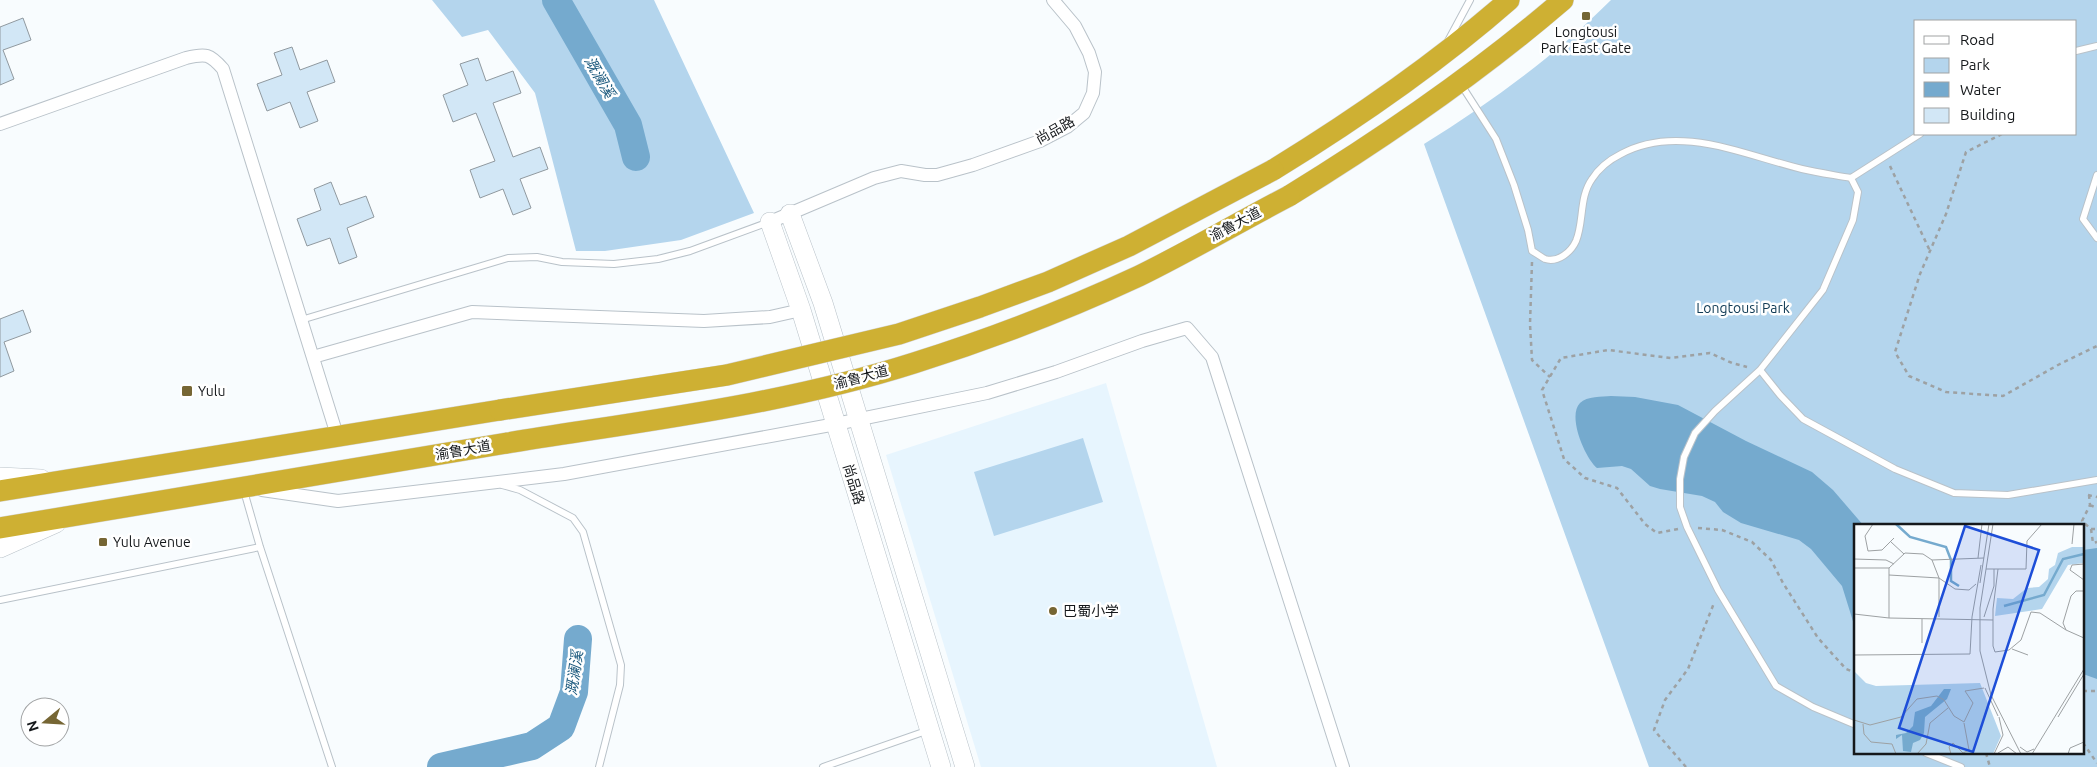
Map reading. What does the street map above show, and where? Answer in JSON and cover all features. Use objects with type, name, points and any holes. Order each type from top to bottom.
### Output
[{"type":"highway","points":[[0,491],[336,435],[727,375],[899,334],[1048,282],[1129,246],[1273,170],[1324,138],[1438,59],[1509,0]]},
{"type":"highway","name":"渝鲁大道","points":[[0,528],[732,407],[833,385],[913,363],[1064,309],[1139,275],[1289,196],[1460,83],[1563,0]]},
{"type":"main road","name":"尚品路","points":[[790,214],[823,303],[965,767]]},
{"type":"main road","name":"尚品路","points":[[770,222],[801,310],[941,767]]},
{"type":"main road","points":[[0,477],[64,480]]},
{"type":"main road","name":"渝鲁大道","points":[[0,548],[71,517]]},
{"type":"street","name":"尚品路","points":[[770,222],[874,178],[901,171],[937,175],[973,165],[1040,140],[1073,122],[1084,112],[1093,93],[1095,72],[1090,53],[1075,26],[1053,0]]},
{"type":"street","points":[[0,124],[186,58],[202,54],[214,58],[223,69],[336,435]]},
{"type":"street","points":[[313,357],[472,312],[704,320],[770,317],[801,310]]},
{"type":"street","points":[[242,488],[338,501],[564,474],[836,424],[987,393],[1056,372],[1142,340],[1187,328],[1212,357],[1343,767]]},
{"type":"lane","points":[[1438,59],[1470,0]]},
{"type":"lane","points":[[2077,51],[2097,46]]},
{"type":"lane","points":[[1460,83],[1496,139],[1525,221],[1532,251],[1546,259],[1557,259],[1568,252],[1576,240],[1584,197],[1591,179],[1605,163],[1639,146],[1658,142],[1705,143],[1802,169],[1851,178],[1918,135]]},
{"type":"lane","points":[[2097,175],[2082,219],[2097,238]]},
{"type":"lane","points":[[1851,178],[1858,192],[1853,220],[1823,290],[1760,370],[1715,411],[1696,433],[1684,457],[1680,479],[1680,507],[1687,527],[1718,590],[1776,686],[1813,707],[1854,724]]},
{"type":"lane","points":[[301,320],[508,258],[537,257],[562,262],[614,264],[658,259],[690,251],[770,222]]},
{"type":"lane","points":[[1760,370],[1780,395],[1804,419],[1895,469],[1954,493],[2008,495],[2097,480]]},
{"type":"lane","points":[[496,483],[520,490],[573,518],[584,532],[621,665],[620,685],[599,767]]},
{"type":"lane","points":[[242,488],[332,767]]},
{"type":"lane","points":[[0,600],[260,547]]},
{"type":"lane","points":[[823,767],[930,730]]},
{"type":"lane","points":[[1928,754],[1961,767]]},
{"type":"path","points":[[2000,135],[1966,152],[1946,214],[1920,274],[1895,352],[1908,376],[1946,392],[2003,396],[2058,364],[2097,346]]},
{"type":"path","points":[[1886,156],[1930,251]]},
{"type":"path","points":[[1532,251],[1530,324],[1532,360],[1550,377]]},
{"type":"path","points":[[1760,370],[1732,363],[1710,353],[1671,358],[1608,350],[1561,358],[1542,390],[1564,459],[1585,478],[1617,488],[1645,524],[1657,533],[1687,527],[1722,530],[1752,542],[1771,560],[1783,583],[1818,638],[1846,669],[1854,673]]},
{"type":"path","points":[[2089,495],[2090,505],[2082,521],[2091,529],[2093,543],[2097,542]]},
{"type":"path","points":[[2090,505],[2097,508]]},
{"type":"path","points":[[2091,529],[2097,529]]},
{"type":"path","points":[[1686,767],[1654,730],[1665,700],[1688,669],[1718,590]]},
{"type":"path","points":[[2084,691],[2097,691]]},
{"type":"path","points":[[2084,744],[2097,763]]},
{"type":"path","points":[[1986,754],[1990,767]]},
{"type":"shaded area","name":"巴蜀小学","points":[[1106,383],[1217,767],[981,767],[886,455]]},
{"type":"green space","points":[[432,0],[654,0],[754,213],[681,240],[605,251],[576,251],[535,93],[488,30],[462,37]]},
{"type":"green space","name":"Longtousi Park","points":[[1611,0],[2097,0],[2097,767],[1649,767],[1424,144],[1474,112],[1568,40]]},
{"type":"green space","points":[[1083,438],[1103,502],[994,536],[974,472]]},
{"type":"water","points":[[1595,397],[1635,397],[1678,405],[1746,441],[1812,472],[1833,490],[1862,524],[1854,524],[1854,625],[1842,586],[1811,549],[1799,540],[1741,523],[1723,512],[1715,502],[1702,496],[1650,486],[1631,469],[1622,466],[1597,468],[1587,455],[1579,437],[1575,417],[1580,403]]},
{"type":"water","points":[[2097,548],[2097,679],[2084,674],[2084,550]]},
{"type":"building","points":[[23,18],[31,40],[3,50],[14,79],[0,85],[0,27]]},
{"type":"building","points":[[292,47],[300,70],[327,60],[335,82],[307,92],[318,121],[300,128],[290,102],[267,111],[257,84],[282,75],[274,53]]},
{"type":"building","points":[[478,58],[486,81],[513,71],[521,93],[493,103],[513,157],[540,147],[548,169],[520,179],[531,208],[513,215],[503,189],[480,198],[470,170],[495,161],[476,113],[453,122],[443,95],[468,85],[460,64]]},
{"type":"building","points":[[331,182],[340,205],[366,196],[374,217],[347,228],[357,257],[339,264],[330,238],[307,246],[297,219],[321,210],[314,189]]},
{"type":"building","points":[[23,310],[31,332],[4,342],[14,371],[0,377],[0,319]]},
{"type":"waterway","name":"溉澜溪","points":[[556,0],[628,125],[636,157]]},
{"type":"waterway","name":"溉澜溪","points":[[441,767],[532,746],[561,727],[574,692],[578,639]]},
{"type":"place","name":"Longtousi Park East Gate","points":[[1586,16]]},
{"type":"place","name":"Yulu","points":[[187,391]]},
{"type":"place","name":"Yulu Avenue","points":[[103,542]]},
{"type":"place","name":"巴蜀小学","points":[[1053,611]]}]
